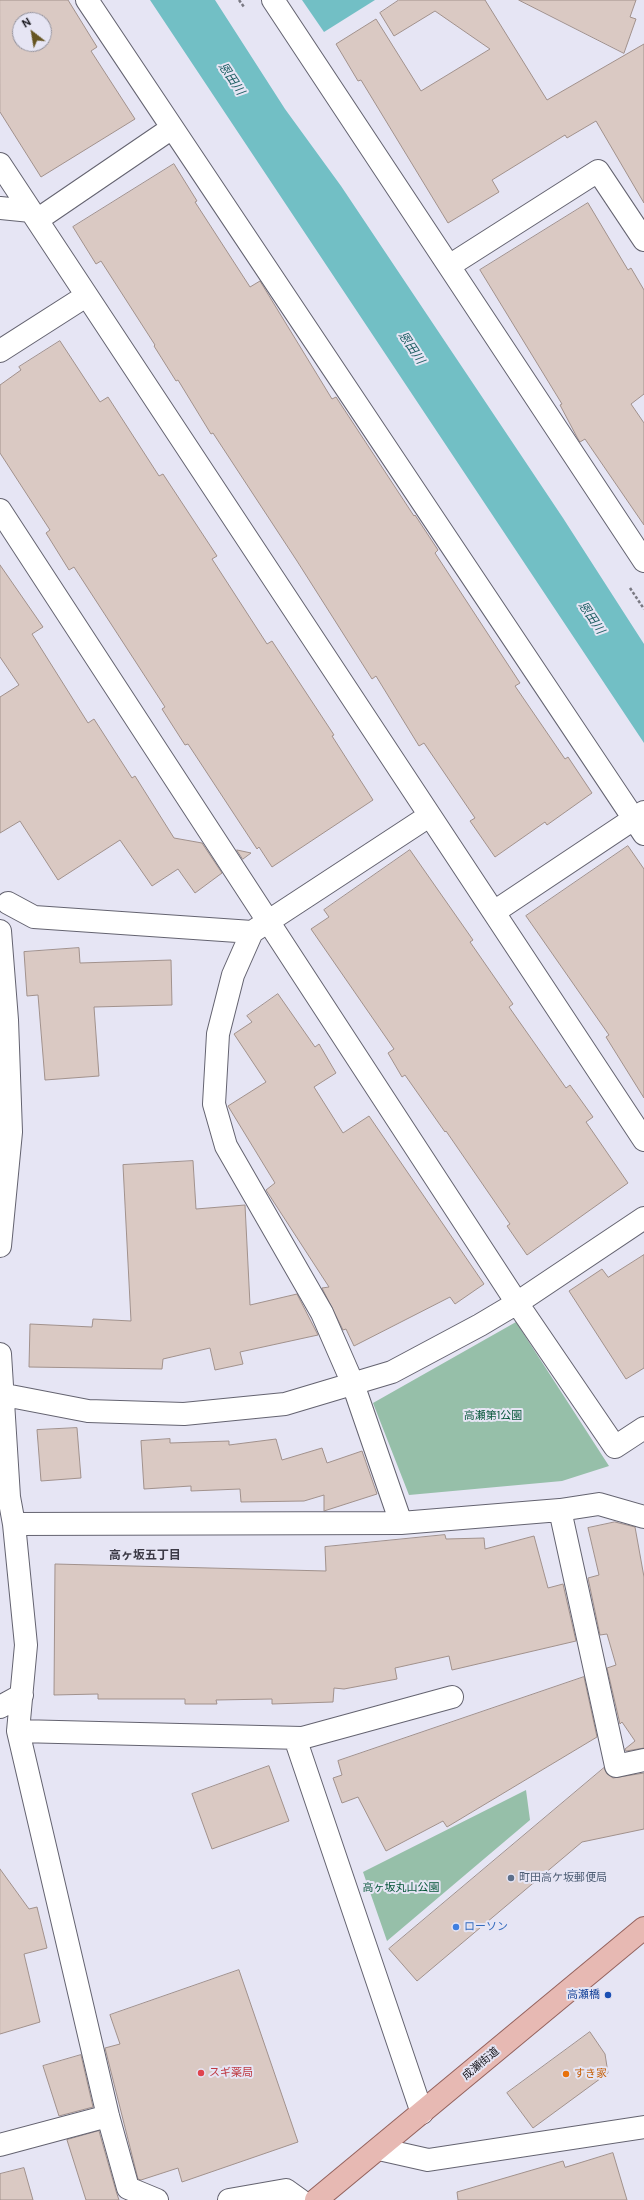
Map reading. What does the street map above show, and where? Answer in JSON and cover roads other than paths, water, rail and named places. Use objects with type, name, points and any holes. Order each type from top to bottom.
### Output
[{"type":"main road","name":"成瀬街道","points":[[316,2200],[422,2114],[644,1928]]},
{"type":"street","points":[[87,0],[641,822],[494,912]]},
{"type":"street","points":[[272,0],[644,561]]},
{"type":"street","points":[[0,208],[34,215],[172,128]]},
{"type":"street","points":[[0,164],[644,1140]]},
{"type":"street","points":[[449,266],[598,171],[644,240]]},
{"type":"street","points":[[0,351],[86,296]]},
{"type":"street","points":[[0,510],[261,926],[615,1447],[644,1428]]},
{"type":"street","points":[[401,1523],[354,1384],[322,1313],[226,1146],[214,1104],[218,1034],[233,975],[261,926],[429,816]]},
{"type":"street","points":[[0,925],[4,897],[34,917],[261,926]]},
{"type":"street","points":[[0,931],[7,1020],[11,1132],[0,1246]]},
{"type":"street","points":[[1,1394],[88,1411],[184,1414],[286,1404],[392,1372],[517,1303],[644,1218]]},
{"type":"street","points":[[0,1354],[4,1497],[14,1524],[26,1645],[18,1731],[108,2116],[128,2188],[157,2200]]},
{"type":"street","points":[[14,1524],[401,1523],[560,1510],[599,1504],[644,1517]]},
{"type":"street","points":[[560,1510],[616,1766],[644,1760]]},
{"type":"street","points":[[0,1707],[22,1695]]},
{"type":"street","points":[[18,1731],[302,1738],[452,1698]]},
{"type":"street","points":[[295,1738],[422,2114]]},
{"type":"street","points":[[0,2145],[108,2116]]},
{"type":"street","points":[[379,2149],[428,2160],[644,2127]]},
{"type":"street","points":[[229,2200],[286,2190],[300,2200]]},
{"type":"water","name":"恩田川","points":[[150,0],[215,0],[285,109],[341,186],[563,518],[644,644],[644,743]]},
{"type":"water","points":[[302,0],[375,0],[324,32]]},
{"type":"place","name":"町田高ケ坂郵便局","points":[[511,1878]]},
{"type":"place","name":"ローソン","points":[[456,1927]]},
{"type":"place","name":"高瀬橋","points":[[608,1995]]},
{"type":"place","name":"スギ薬局","points":[[201,2073]]},
{"type":"place","name":"すき家","points":[[566,2074]]},
{"type":"district","name":"高ヶ坂五丁目","points":[[145,1556]]},
{"type":"park label","name":"高瀬第1公園","points":[[493,1416]]},
{"type":"park label","name":"高ヶ坂丸山公園","points":[[401,1888]]}]
